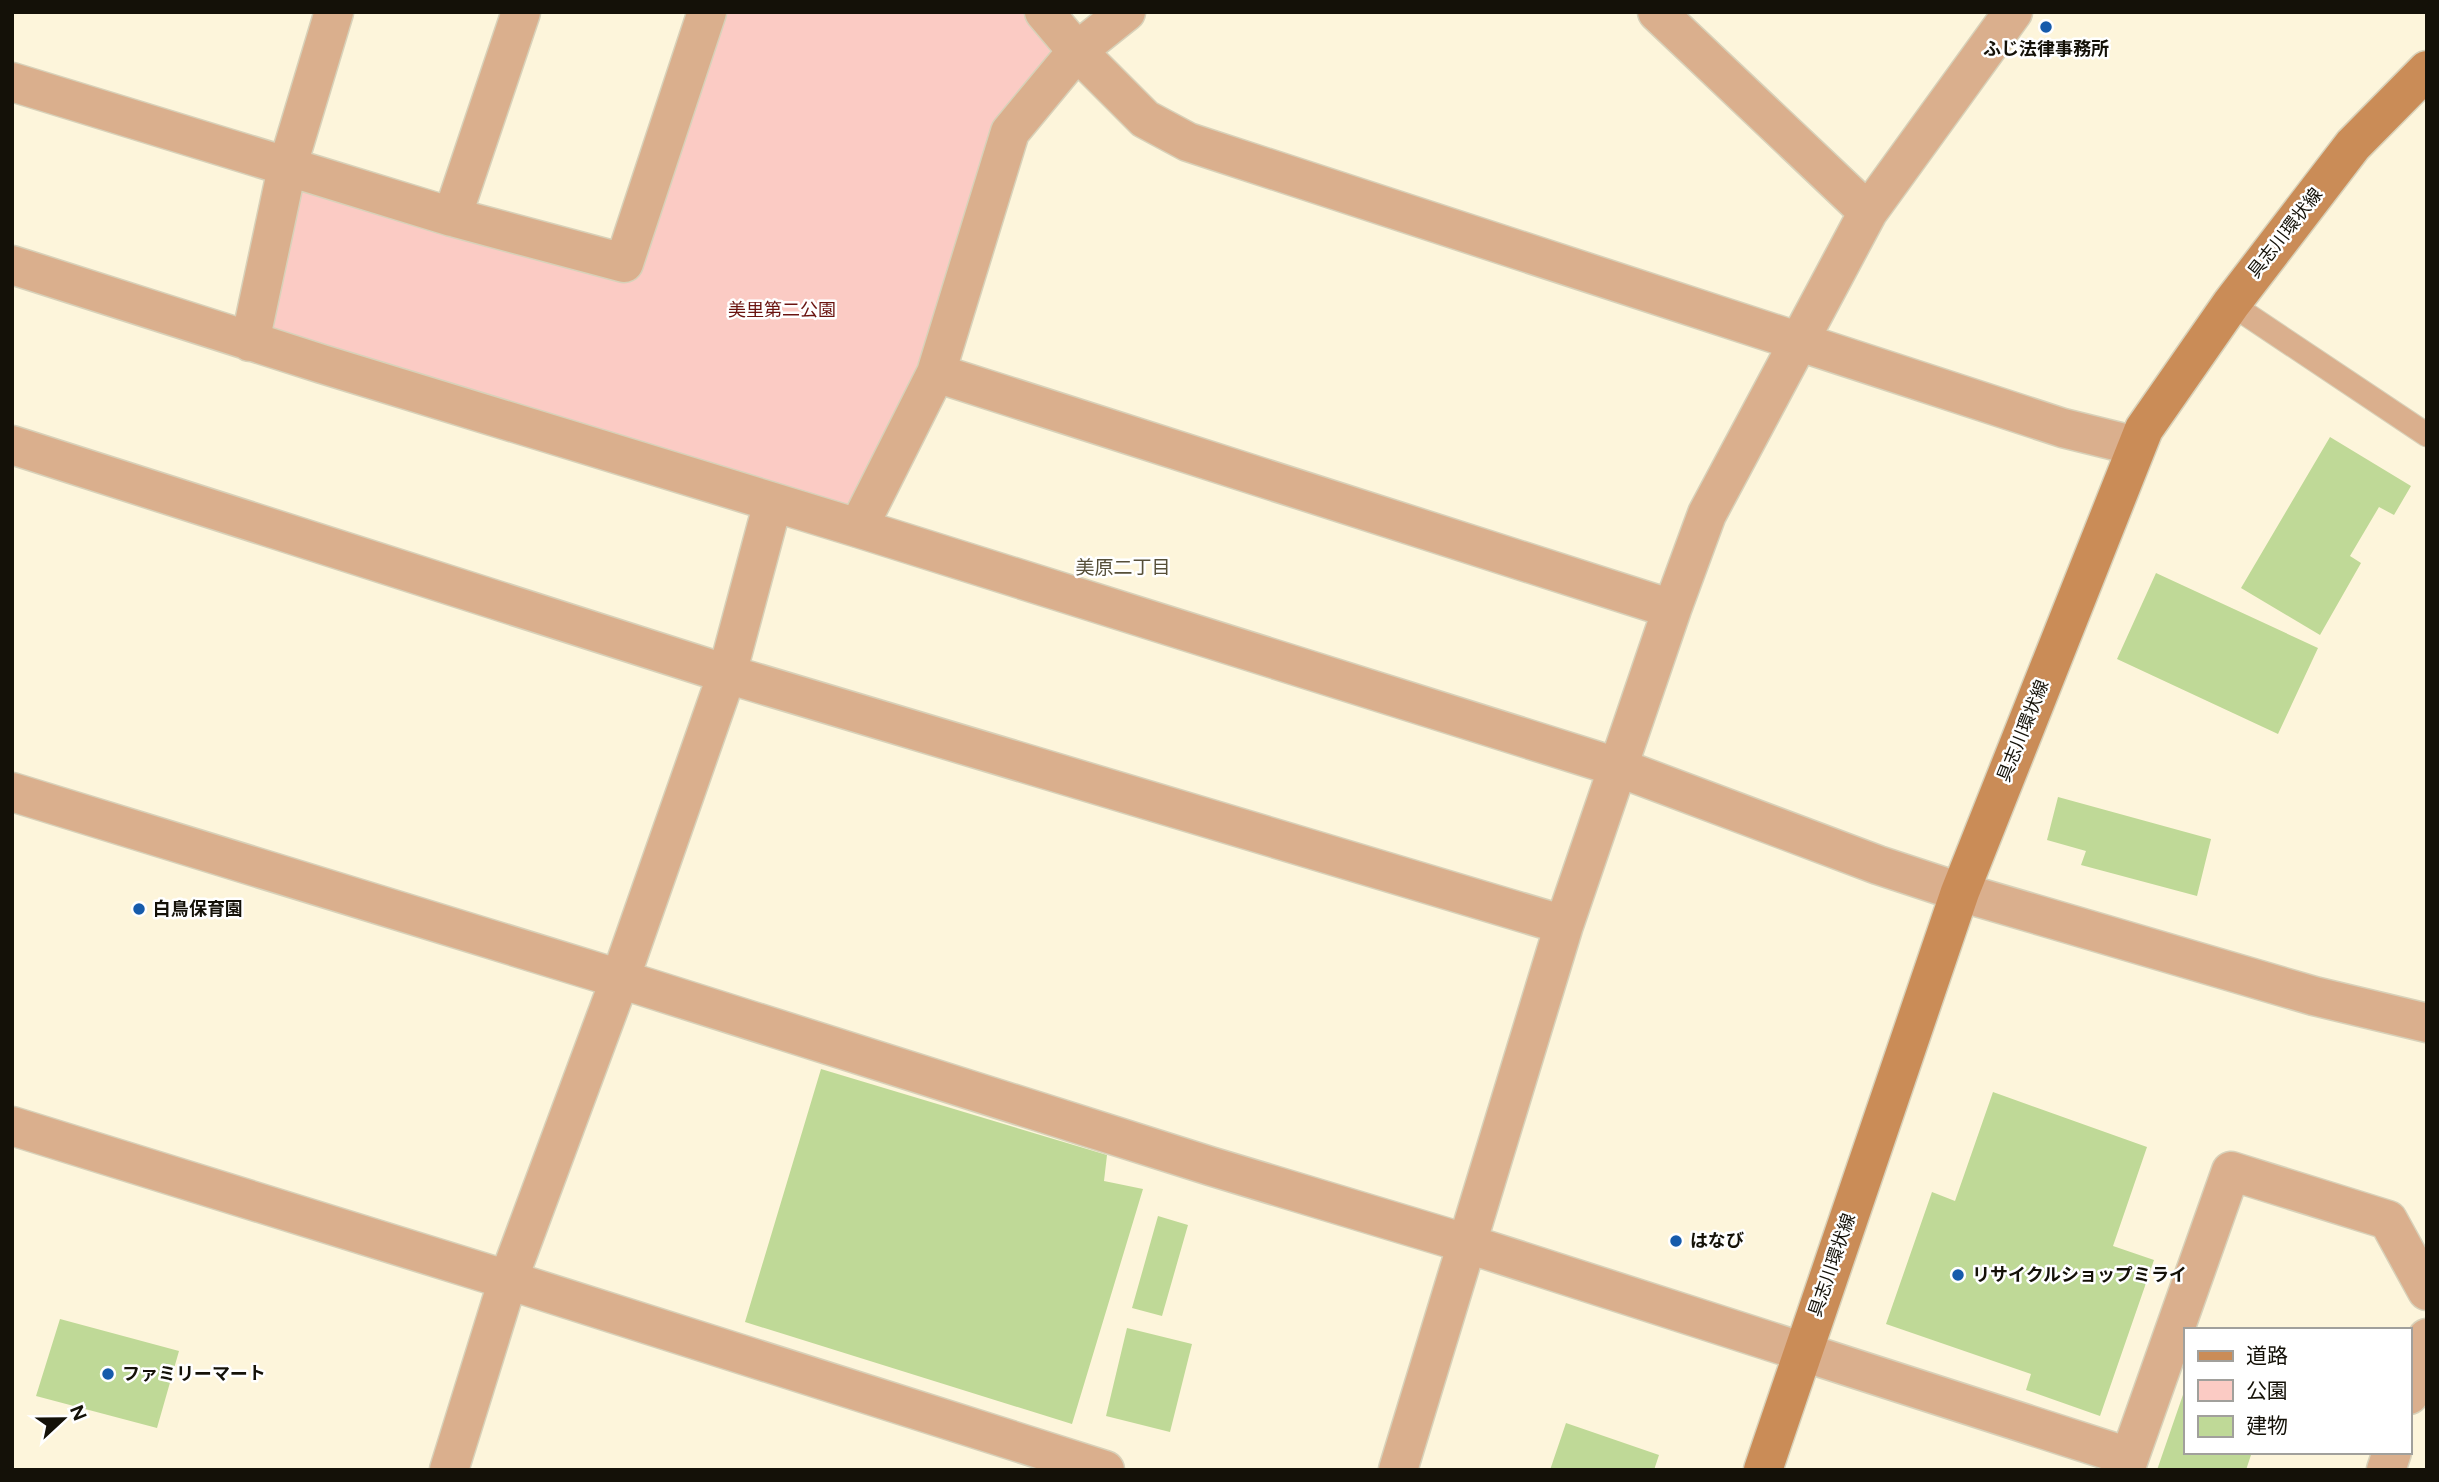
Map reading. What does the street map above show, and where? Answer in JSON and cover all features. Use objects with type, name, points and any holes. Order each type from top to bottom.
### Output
[{"type":"main road","name":"具志川環状線","points":[[1763,1470],[1959,892],[2144,429],[2231,304],[2353,145],[2427,70]]},
{"type":"street","points":[[250,342],[286,168],[334,12]]},
{"type":"street","points":[[452,217],[521,12]]},
{"type":"street","points":[[12,82],[452,217],[624,262],[707,12]]},
{"type":"street","points":[[1044,12],[1077,51],[1146,119],[1188,142],[2063,428],[2136,446]]},
{"type":"street","points":[[858,528],[936,373],[1010,132],[1077,51],[1126,12]]},
{"type":"street","points":[[1657,12],[1868,212]]},
{"type":"street","points":[[1398,1470],[1564,925],[1707,514],[1868,212],[2013,12]]},
{"type":"street","points":[[13,267],[858,528],[1617,767],[1865,860],[1959,892],[2314,996],[2427,1023]]},
{"type":"street","points":[[936,373],[1672,609]]},
{"type":"street","points":[[12,445],[727,674],[1564,925]]},
{"type":"street","points":[[449,1470],[508,1280],[620,979],[727,674],[773,502]]},
{"type":"street","points":[[12,792],[1465,1243],[1802,1352],[2127,1464],[2231,1171],[2388,1220],[2417,1249],[2427,1292]]},
{"type":"street","points":[[12,1126],[1105,1470]]},
{"type":"street","points":[[2411,1389],[2427,1338]]},
{"type":"lane","points":[[2231,304],[2427,435]]},
{"type":"green space","name":"美里第二公園","points":[[707,12],[1044,12],[1077,51],[1010,132],[858,528],[250,342],[287,168],[624,262]]},
{"type":"building","points":[[2330,437],[2411,486],[2394,515],[2379,507],[2350,556],[2361,563],[2320,635],[2241,588]]},
{"type":"building","points":[[2156,573],[2318,648],[2278,734],[2117,659]]},
{"type":"building","points":[[2058,797],[2211,839],[2197,896],[2081,865],[2086,851],[2047,840]]},
{"type":"building","points":[[821,1069],[1107,1155],[1104,1181],[1143,1189],[1072,1424],[745,1322]]},
{"type":"building","points":[[1993,1092],[2147,1147],[2113,1246],[2154,1260],[2100,1416],[2026,1390],[2031,1374],[1886,1324],[1932,1192],[1955,1201]]},
{"type":"building","points":[[1158,1216],[1188,1225],[1162,1316],[1132,1308]]},
{"type":"building","name":"ファミリーマート","points":[[60,1319],[179,1351],[157,1428],[36,1396]]},
{"type":"building","points":[[1127,1328],[1192,1344],[1170,1432],[1106,1416]]},
{"type":"building","points":[[2184,1392],[2184,1454],[2251,1454],[2246,1470],[2157,1470]]},
{"type":"building","points":[[1566,1423],[1659,1455],[1654,1470],[1550,1470]]},
{"type":"place","name":"ふじ法律事務所","points":[[2046,27]]},
{"type":"place","name":"白鳥保育園","points":[[139,909]]},
{"type":"place","name":"はなび","points":[[1676,1241]]},
{"type":"place","name":"リサイクルショップミライ","points":[[1958,1275]]},
{"type":"place","name":"ファミリーマート","points":[[108,1374]]},
{"type":"district","name":"美原二丁目","points":[[1123,567]]}]
